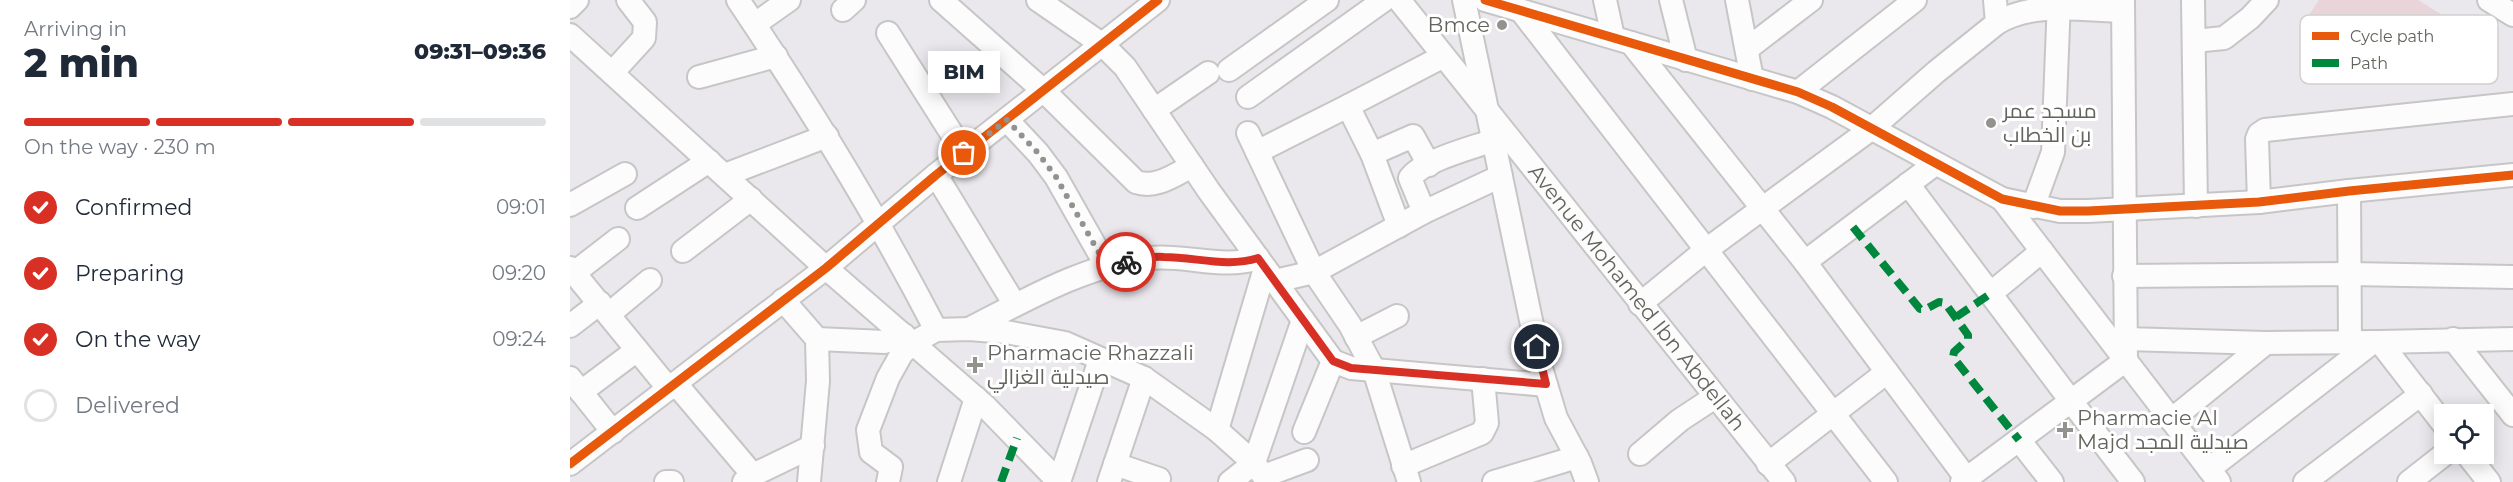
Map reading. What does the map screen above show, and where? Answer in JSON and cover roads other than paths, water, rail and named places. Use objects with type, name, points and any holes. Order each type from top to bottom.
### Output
[{"type":"street","points":[[570,7],[577,0]]},
{"type":"street","points":[[612,74],[644,38],[645,22],[628,0]]},
{"type":"street","points":[[738,0],[827,136],[880,225],[936,330]]},
{"type":"street","points":[[755,24],[789,0]]},
{"type":"street","points":[[942,0],[1045,92],[1136,182],[1147,186],[1158,183],[1192,166]]},
{"type":"street","points":[[1038,0],[1103,45],[1125,68],[1192,166],[1333,361],[1351,368],[1546,384]]},
{"type":"street","points":[[570,464],[826,268],[880,225],[936,175],[1045,92],[1158,0]]},
{"type":"street","points":[[1154,110],[1219,72],[1327,0]]},
{"type":"street","points":[[1248,98],[1384,0]]},
{"type":"street","name":"Avenue Mohamed Ibn Abdellah","points":[[1399,0],[1489,116],[1784,482]]},
{"type":"street","points":[[1464,0],[1546,384],[1556,418],[1587,482]]},
{"type":"street","points":[[1485,0],[1522,12],[1545,10],[1622,40],[1798,92],[2002,199],[2033,207],[2060,211],[2259,202],[2349,190],[2513,175]]},
{"type":"street","points":[[1605,0],[1622,40],[1805,262],[1966,481],[2071,401],[2126,350],[2266,343],[2513,339]]},
{"type":"street","points":[[1671,0],[1686,60]]},
{"type":"street","points":[[1737,0],[1752,79]]},
{"type":"street","points":[[1747,49],[1811,0]]},
{"type":"street","points":[[1798,92],[1915,0]]},
{"type":"street","points":[[1995,0],[1997,23]]},
{"type":"street","points":[[2193,0],[2196,206]]},
{"type":"street","points":[[2194,41],[2224,38],[2250,18],[2267,0]]},
{"type":"street","points":[[2489,0],[2513,15],[2513,24]]},
{"type":"street","points":[[2033,207],[2053,152],[2059,4]]},
{"type":"street","points":[[1640,304],[1706,250],[1871,129],[1997,23],[2015,14],[2059,4],[2123,5],[2126,350]]},
{"type":"street","points":[[1522,12],[1886,482]]},
{"type":"street","points":[[888,33],[964,153]]},
{"type":"street","points":[[570,35],[826,268],[976,398],[1059,482],[1100,360]]},
{"type":"street","points":[[699,77],[776,56]]},
{"type":"street","points":[[1442,57],[1348,106],[1253,142],[1314,272],[1333,298],[1374,370],[1406,474],[1482,433],[1487,423],[1483,379]]},
{"type":"street","points":[[2259,202],[2257,139],[2259,134],[2265,130],[2513,104]]},
{"type":"street","points":[[1348,106],[1372,154],[1399,225]]},
{"type":"street","points":[[1007,120],[1038,153],[1056,177],[1107,267]]},
{"type":"street","points":[[637,208],[717,168],[827,136]]},
{"type":"street","points":[[1372,154],[1413,136],[1429,165]]},
{"type":"street","points":[[1424,212],[1410,178],[1415,171],[1494,140]]},
{"type":"street","points":[[1805,262],[1935,164]]},
{"type":"street","points":[[570,205],[625,174]]},
{"type":"street","points":[[936,175],[1015,305]]},
{"type":"street","points":[[969,328],[1080,276],[1107,267],[1163,257],[1244,263],[1266,269],[1314,272],[1424,212],[1502,176]]},
{"type":"street","points":[[1908,184],[2133,482]]},
{"type":"street","points":[[2349,190],[2350,342]]},
{"type":"street","points":[[683,251],[751,199]]},
{"type":"street","points":[[2002,199],[2126,350],[2171,420],[2214,475],[2377,342]]},
{"type":"street","points":[[618,239],[572,270],[637,350],[672,387],[748,478],[813,446]]},
{"type":"street","points":[[1990,294],[2042,250]]},
{"type":"street","points":[[1217,430],[1266,269]]},
{"type":"street","points":[[2124,276],[2350,274],[2513,277]]},
{"type":"street","points":[[570,326],[605,309],[650,280]]},
{"type":"street","points":[[783,300],[817,339],[818,381],[809,482]]},
{"type":"street","points":[[1356,337],[1397,316]]},
{"type":"street","points":[[1262,474],[1303,320]]},
{"type":"street","points":[[817,339],[885,342],[909,339],[936,330],[969,328],[1065,343],[1144,378],[1217,430],[1262,474]]},
{"type":"street","points":[[888,482],[891,467],[871,452],[868,430],[888,378],[909,339]]},
{"type":"street","points":[[2453,339],[2513,415]]},
{"type":"street","points":[[2377,342],[2434,411]]},
{"type":"street","points":[[2171,420],[2266,343]]},
{"type":"street","points":[[613,432],[576,385],[637,350]]},
{"type":"street","points":[[1304,432],[1333,361]]},
{"type":"street","points":[[1768,464],[1887,372]]},
{"type":"street","points":[[1144,378],[1112,473],[1159,479]]},
{"type":"street","points":[[2305,482],[2421,394]]},
{"type":"street","points":[[1640,454],[1680,420],[1715,397]]},
{"type":"street","points":[[949,482],[976,398]]},
{"type":"street","points":[[2019,440],[2052,482]]},
{"type":"street","points":[[1494,482],[1576,457]]},
{"type":"street","points":[[1230,482],[1307,460]]},
{"type":"street","points":[[2409,482],[2434,462]]},
{"type":"street","points":[[2475,464],[2489,482]]},
{"type":"street","points":[[666,482],[672,482]]},
{"type":"place","name":"Bmce","points":[[1502,25]]},
{"type":"place","name":"مسجد عمر بن الخطاب","points":[[1991,123]]},
{"type":"place","name":"BIM","points":[[964,153]]},
{"type":"place","name":"Pharmacie Rhazzali صيدلية الغزالي","points":[[975,365]]},
{"type":"place","name":"Pharmacie Al Majd صيدلية المجد","points":[[2065,430]]}]
